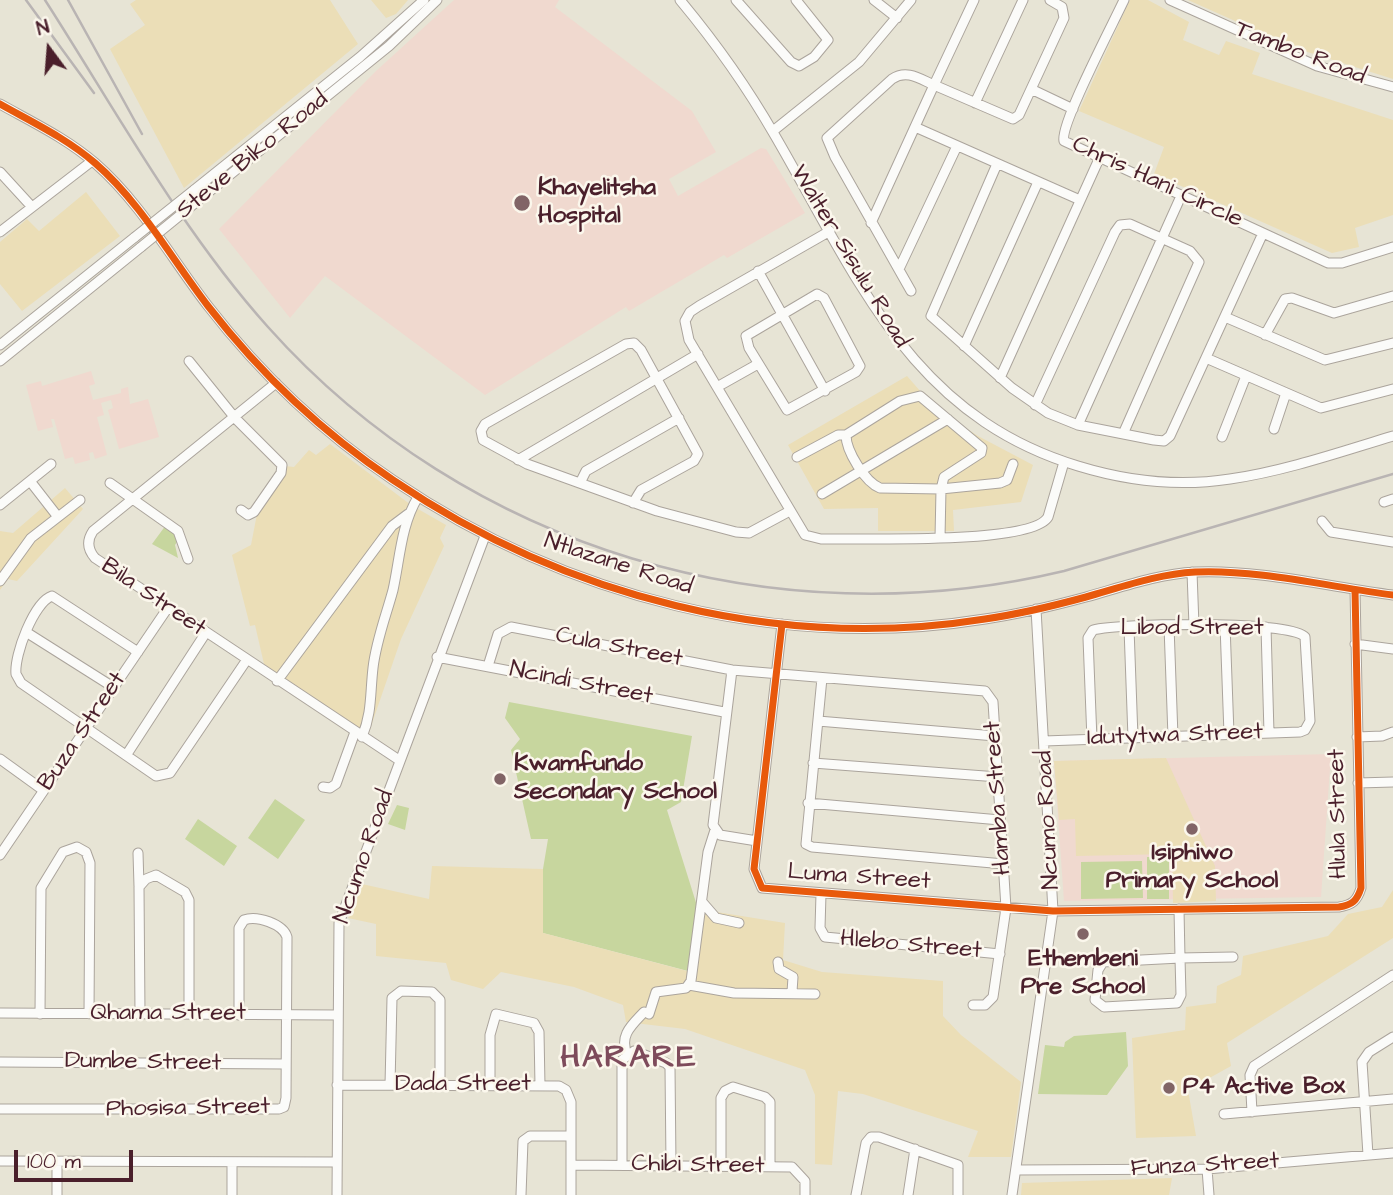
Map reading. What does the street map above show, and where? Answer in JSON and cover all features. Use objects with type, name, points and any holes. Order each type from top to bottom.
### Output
[{"type":"street","name":"Steve Biko Road","points":[[0,345],[360,57],[424,0]]},
{"type":"street","name":"Steve Biko Road","points":[[0,361],[389,46],[437,0]]},
{"type":"street","name":"Walter Sisulu Road","points":[[680,0],[723,57],[772,131],[888,328],[930,379],[984,424],[1024,446],[1064,462],[1134,480],[1187,482],[1218,480],[1291,466],[1393,436]]},
{"type":"street","points":[[736,0],[791,62],[799,66],[814,57],[828,40],[796,0]]},
{"type":"street","points":[[874,0],[897,18]]},
{"type":"street","points":[[772,131],[842,77],[911,0]]},
{"type":"street","points":[[871,223],[974,0]]},
{"type":"street","points":[[975,103],[1023,0]]},
{"type":"street","points":[[911,290],[871,223],[827,138],[897,76],[909,74],[1015,118],[1019,115],[1064,18],[1062,7],[1050,0]]},
{"type":"street","name":"Chris Hani Circle","points":[[1124,0],[1073,109],[1062,139],[1099,159],[1332,263],[1393,247]]},
{"type":"street","name":"Tambo Road","points":[[1170,0],[1317,66],[1393,87]]},
{"type":"street","points":[[1031,89],[1073,109]]},
{"type":"street","name":"Ntlazane Road","points":[[0,104],[58,136],[92,161],[124,192],[211,309],[276,383],[336,438],[418,497],[485,536],[572,575],[696,611],[782,624],[905,627],[980,620],[1036,609],[1151,579],[1192,572],[1229,573],[1393,595]]},
{"type":"street","points":[[915,127],[1080,200]]},
{"type":"street","points":[[899,269],[957,146]]},
{"type":"street","points":[[1000,378],[1099,159]]},
{"type":"street","points":[[0,232],[92,161]]},
{"type":"street","points":[[997,164],[931,313],[937,324],[1035,405],[1077,425],[1161,441],[1167,439],[1263,233]]},
{"type":"street","points":[[0,172],[32,207]]},
{"type":"street","points":[[964,346],[1038,181]]},
{"type":"street","points":[[1077,425],[1181,196]]},
{"type":"street","points":[[1035,405],[1117,228],[1130,224],[1196,255],[1198,265],[1123,434]]},
{"type":"street","points":[[830,231],[758,271],[686,317],[686,333],[798,527],[810,538],[940,538],[1010,533],[1045,523],[1064,462]]},
{"type":"street","points":[[758,271],[825,391]]},
{"type":"street","points":[[821,295],[859,359],[860,366],[856,372],[825,391],[794,408],[785,409],[758,364],[746,336],[810,296],[821,295]]},
{"type":"street","points":[[1265,335],[1285,299],[1292,298],[1329,313],[1393,296]]},
{"type":"street","points":[[1225,317],[1325,360],[1393,343]]},
{"type":"street","points":[[633,503],[641,490],[697,457],[697,451],[638,346],[626,344],[485,424],[481,433],[483,440],[518,460],[633,503],[684,519],[743,533],[788,512]]},
{"type":"street","points":[[518,460],[698,354]]},
{"type":"street","points":[[1206,358],[1312,405],[1327,408],[1393,389]]},
{"type":"street","points":[[189,361],[234,418],[280,461],[282,467],[252,514],[248,516],[241,510]]},
{"type":"street","points":[[717,387],[758,364]]},
{"type":"street","points":[[1223,437],[1246,376]]},
{"type":"street","name":"Bila Street","points":[[276,383],[93,531],[89,550],[94,558],[167,609],[399,760]]},
{"type":"street","points":[[1274,429],[1286,393]]},
{"type":"street","points":[[797,457],[838,435],[846,435],[912,396],[920,396],[979,442],[981,453],[944,477],[941,489],[940,538]]},
{"type":"street","points":[[580,483],[586,471],[679,418]]},
{"type":"street","points":[[822,494],[948,419]]},
{"type":"street","points":[[846,435],[848,445],[863,471],[872,485],[880,488],[941,489],[1000,484],[1007,480],[1013,464]]},
{"type":"street","points":[[0,505],[51,464]]},
{"type":"street","points":[[30,481],[58,517]]},
{"type":"street","points":[[110,483],[178,531],[188,559]]},
{"type":"street","points":[[323,787],[330,788],[336,784],[373,700],[373,670],[378,640],[393,590],[408,514],[418,497]]},
{"type":"street","points":[[1,578],[21,548],[80,500]]},
{"type":"street","points":[[277,681],[392,526],[408,514]]},
{"type":"street","points":[[1322,521],[1331,532],[1393,542]]},
{"type":"street","name":"Ncumo Road","points":[[337,1195],[338,930],[341,913],[485,536]]},
{"type":"street","points":[[1192,572],[1194,625]]},
{"type":"street","name":"Hlula Street","points":[[1053,911],[1349,906],[1357,899],[1361,888],[1355,590]]},
{"type":"street","points":[[138,652],[55,597],[44,600],[26,632],[16,668],[18,679],[156,776],[168,774],[246,661]]},
{"type":"street","name":"Buza Street","points":[[0,855],[167,609]]},
{"type":"street","name":"Ncumo Road","points":[[1012,1195],[1053,911],[1036,609]]},
{"type":"street","name":"Luma Street","points":[[782,624],[754,869],[760,886],[772,890],[1053,911]]},
{"type":"street","points":[[1225,625],[1229,734]]},
{"type":"street","name":"Libod Street","points":[[1092,740],[1088,638],[1098,629],[1225,625],[1295,631],[1305,637],[1310,720],[1305,730]]},
{"type":"street","name":"Cula Street","points":[[488,666],[498,634],[511,626],[732,670],[777,675]]},
{"type":"street","points":[[1169,626],[1173,737]]},
{"type":"street","points":[[1129,628],[1133,738]]},
{"type":"street","points":[[1266,628],[1269,733]]},
{"type":"street","points":[[26,632],[114,687]]},
{"type":"street","points":[[127,754],[205,634]]},
{"type":"street","points":[[1355,643],[1393,649]]},
{"type":"street","name":"Ncindi Street","points":[[437,657],[724,712]]},
{"type":"street","points":[[689,985],[704,903],[708,852],[715,830],[724,712],[732,670]]},
{"type":"street","name":"Hamba Street","points":[[777,675],[983,690],[990,695],[993,702],[1006,908]]},
{"type":"street","points":[[822,678],[805,841],[812,847],[1004,864]]},
{"type":"street","points":[[818,721],[995,736]]},
{"type":"street","name":"Idutytwa Street","points":[[1044,741],[1305,730]]},
{"type":"street","points":[[1357,737],[1382,736],[1393,732]]},
{"type":"street","points":[[813,762],[998,777]]},
{"type":"street","points":[[2,764],[43,790]]},
{"type":"street","points":[[1358,783],[1393,782]]},
{"type":"street","points":[[808,803],[1000,820]]},
{"type":"street","points":[[715,830],[723,835],[757,841]]},
{"type":"street","points":[[40,1013],[41,888],[63,852],[77,847],[84,850],[89,859],[89,1014]]},
{"type":"street","points":[[138,853],[140,1014]]},
{"type":"street","points":[[139,887],[149,877],[160,875],[184,892],[189,900],[189,1014]]},
{"type":"street","name":"Hlebo Street","points":[[821,894],[820,928],[825,937],[1000,954]]},
{"type":"street","points":[[704,903],[716,918],[739,923]]},
{"type":"street","name":"Hlebo Street","points":[[973,1005],[985,1005],[992,1001],[1006,908]]},
{"type":"street","points":[[1180,909],[1180,958],[1181,995],[1177,1003],[1104,1007],[1096,1000],[1098,970],[1102,962],[1180,958],[1233,957]]},
{"type":"street","name":"Phosisa Street","points":[[0,1109],[276,1111],[284,1107],[286,1101],[286,934],[281,928],[254,918],[244,920],[239,928],[239,1015]]},
{"type":"street","points":[[778,962],[779,969],[793,977],[792,992]]},
{"type":"street","points":[[1252,1112],[1250,1075],[1254,1066],[1393,975]]},
{"type":"street","points":[[627,1054],[624,1037],[627,1030],[646,1013],[656,992],[689,985],[734,993],[815,994]]},
{"type":"street","points":[[390,1084],[392,998],[401,991],[411,991],[432,992],[440,1000],[440,1086]]},
{"type":"street","name":"Qhama Street","points":[[0,1013],[337,1015]]},
{"type":"street","points":[[490,1085],[490,1035],[496,1014],[534,1023],[539,1032],[540,1086]]},
{"type":"street","points":[[1368,1155],[1362,1062],[1369,1052],[1393,1037]]},
{"type":"street","points":[[622,1165],[622,1060],[634,1051],[670,1067],[671,1165]]},
{"type":"street","name":"Dumbe Street","points":[[0,1062],[285,1064]]},
{"type":"street","name":"Dada Street","points":[[337,1085],[559,1086],[566,1090],[571,1102],[571,1195]]},
{"type":"street","points":[[722,1166],[721,1098],[725,1091],[733,1087],[769,1100],[770,1167]]},
{"type":"street","points":[[1224,1114],[1393,1099]]},
{"type":"street","points":[[522,1195],[523,1141],[530,1136],[571,1136]]},
{"type":"street","points":[[856,1195],[866,1143],[871,1138],[879,1137],[958,1165],[958,1195]]},
{"type":"street","points":[[908,1195],[915,1149]]},
{"type":"street","name":"Funza Street","points":[[1016,1170],[1207,1169],[1393,1153]]},
{"type":"street","points":[[0,1161],[337,1162]]},
{"type":"street","points":[[57,1162],[57,1195]]},
{"type":"street","points":[[232,1162],[232,1195]]},
{"type":"street","name":"Chibi Street","points":[[571,1165],[792,1167],[805,1181],[805,1195]]},
{"type":"street","points":[[1207,1169],[1209,1195]]},
{"type":"shaded area","name":"Khayelitsha Hospital","points":[[454,0],[559,0],[555,7],[692,111],[716,152],[669,179],[678,196],[761,148],[766,149],[805,213],[727,258],[724,255],[629,311],[626,307],[485,395],[325,276],[290,318],[219,229],[376,71]]},
{"type":"shaded area","points":[[91,371],[95,384],[89,386],[93,400],[121,393],[121,389],[128,387],[130,404],[148,399],[159,437],[119,449],[108,410],[113,408],[111,400],[101,403],[104,415],[97,417],[107,455],[95,459],[93,452],[89,453],[90,460],[75,464],[73,457],[65,459],[54,419],[51,419],[53,427],[38,431],[26,385],[41,381],[42,386]]},
{"type":"shaded area","name":"Isiphiwo Primary School","points":[[1331,754],[1321,897],[1064,901],[1054,761]]},
{"type":"green space","points":[[166,525],[178,533],[179,539],[175,545],[178,558],[152,544]]},
{"type":"green space","points":[[509,702],[692,736],[681,802],[667,810],[698,909],[688,971],[543,933],[543,869],[548,839],[531,839],[511,750],[520,739],[505,718]]},
{"type":"green space","points":[[275,799],[305,820],[278,859],[248,838]]},
{"type":"green space","points":[[397,805],[409,808],[405,830],[388,824]]},
{"type":"green space","points":[[198,819],[237,846],[224,866],[185,839]]},
{"type":"green space","points":[[1147,857],[1169,857],[1169,899],[1147,899]]},
{"type":"green space","points":[[1142,861],[1143,898],[1081,899],[1081,862]]},
{"type":"green space","points":[[1126,1032],[1128,1066],[1107,1095],[1038,1094],[1045,1045],[1064,1047],[1065,1042],[1074,1036]]},
{"type":"sand","points":[[136,0],[330,0],[358,44],[184,188],[110,49],[145,25],[130,4]]},
{"type":"sand","points":[[371,0],[408,0],[396,14],[386,18]]},
{"type":"sand","points":[[1130,0],[1148,0],[1189,22],[1183,40],[1219,55],[1226,41],[1260,53],[1252,74],[1393,120],[1393,215],[1355,228],[1359,247],[1332,253],[1154,174],[1164,147],[1079,111]]},
{"type":"sand","points":[[1188,0],[1393,0],[1393,79],[1298,49]]},
{"type":"sand","points":[[86,192],[120,236],[22,311],[0,284],[0,242],[27,219],[39,231]]},
{"type":"sand","points":[[907,376],[935,408],[978,436],[1033,465],[1021,502],[953,510],[954,531],[878,531],[878,508],[824,509],[788,445]]},
{"type":"sand","points":[[330,444],[411,505],[446,525],[440,538],[444,546],[401,639],[368,735],[264,664],[255,625],[250,626],[232,555],[251,545],[257,514],[285,466],[294,467],[309,450],[316,455]]},
{"type":"sand","points":[[65,488],[83,509],[17,581],[8,579],[0,590],[0,531],[13,533]]},
{"type":"sand","points":[[1166,758],[1215,866],[1216,901],[1173,903],[1172,854],[1076,856],[1075,819],[1059,820],[1054,761]]},
{"type":"sand","points":[[432,866],[543,869],[543,933],[687,971],[698,909],[785,923],[783,960],[822,972],[943,981],[943,1016],[961,1035],[1021,1082],[1011,1157],[968,1157],[978,1131],[863,1094],[838,1091],[832,1165],[815,1164],[815,1095],[805,1070],[685,1029],[626,1022],[623,1005],[574,987],[501,972],[483,989],[451,980],[446,963],[376,956],[376,924],[348,918],[362,884],[429,899]]},
{"type":"sand","points":[[1393,890],[1393,938],[1227,1043],[1231,1066],[1188,1090],[1196,1136],[1136,1138],[1132,1038],[1185,1030],[1186,1007],[1216,1003],[1217,986],[1241,975],[1243,956],[1328,936],[1348,914],[1382,907]]},
{"type":"sand","points":[[1172,1178],[1169,1195],[1021,1195],[1022,1183]]},
{"type":"railway","points":[[26,0],[94,93]]},
{"type":"railway","points":[[45,0],[150,168],[206,250],[268,327],[347,404],[436,469],[531,520],[632,558],[738,583],[846,593],[955,589],[1064,571],[1393,474]]},
{"type":"railway","points":[[68,0],[142,134]]},
{"type":"cycle path","points":[[0,104],[72,146],[112,179],[141,213],[208,306],[249,355],[317,422],[367,462],[459,521],[529,556],[602,584],[676,606],[753,620],[830,628],[907,627],[985,619],[1049,607],[1154,578],[1195,572],[1243,573],[1393,595]]},
{"type":"cycle path","points":[[782,624],[754,869],[762,888],[1053,911],[1339,907],[1353,902],[1361,888],[1355,590]]},
{"type":"place","name":"Khayelitsha Hospital","points":[[522,203]]},
{"type":"place","name":"Kwamfundo Secondary School","points":[[500,779]]},
{"type":"place","name":"Isiphiwo Primary School","points":[[1192,829]]},
{"type":"place","name":"Ethembeni Pre School","points":[[1083,934]]},
{"type":"place","name":"P4 Active Box","points":[[1169,1088]]},
{"type":"district","name":"HARARE","points":[[629,1059]]}]
